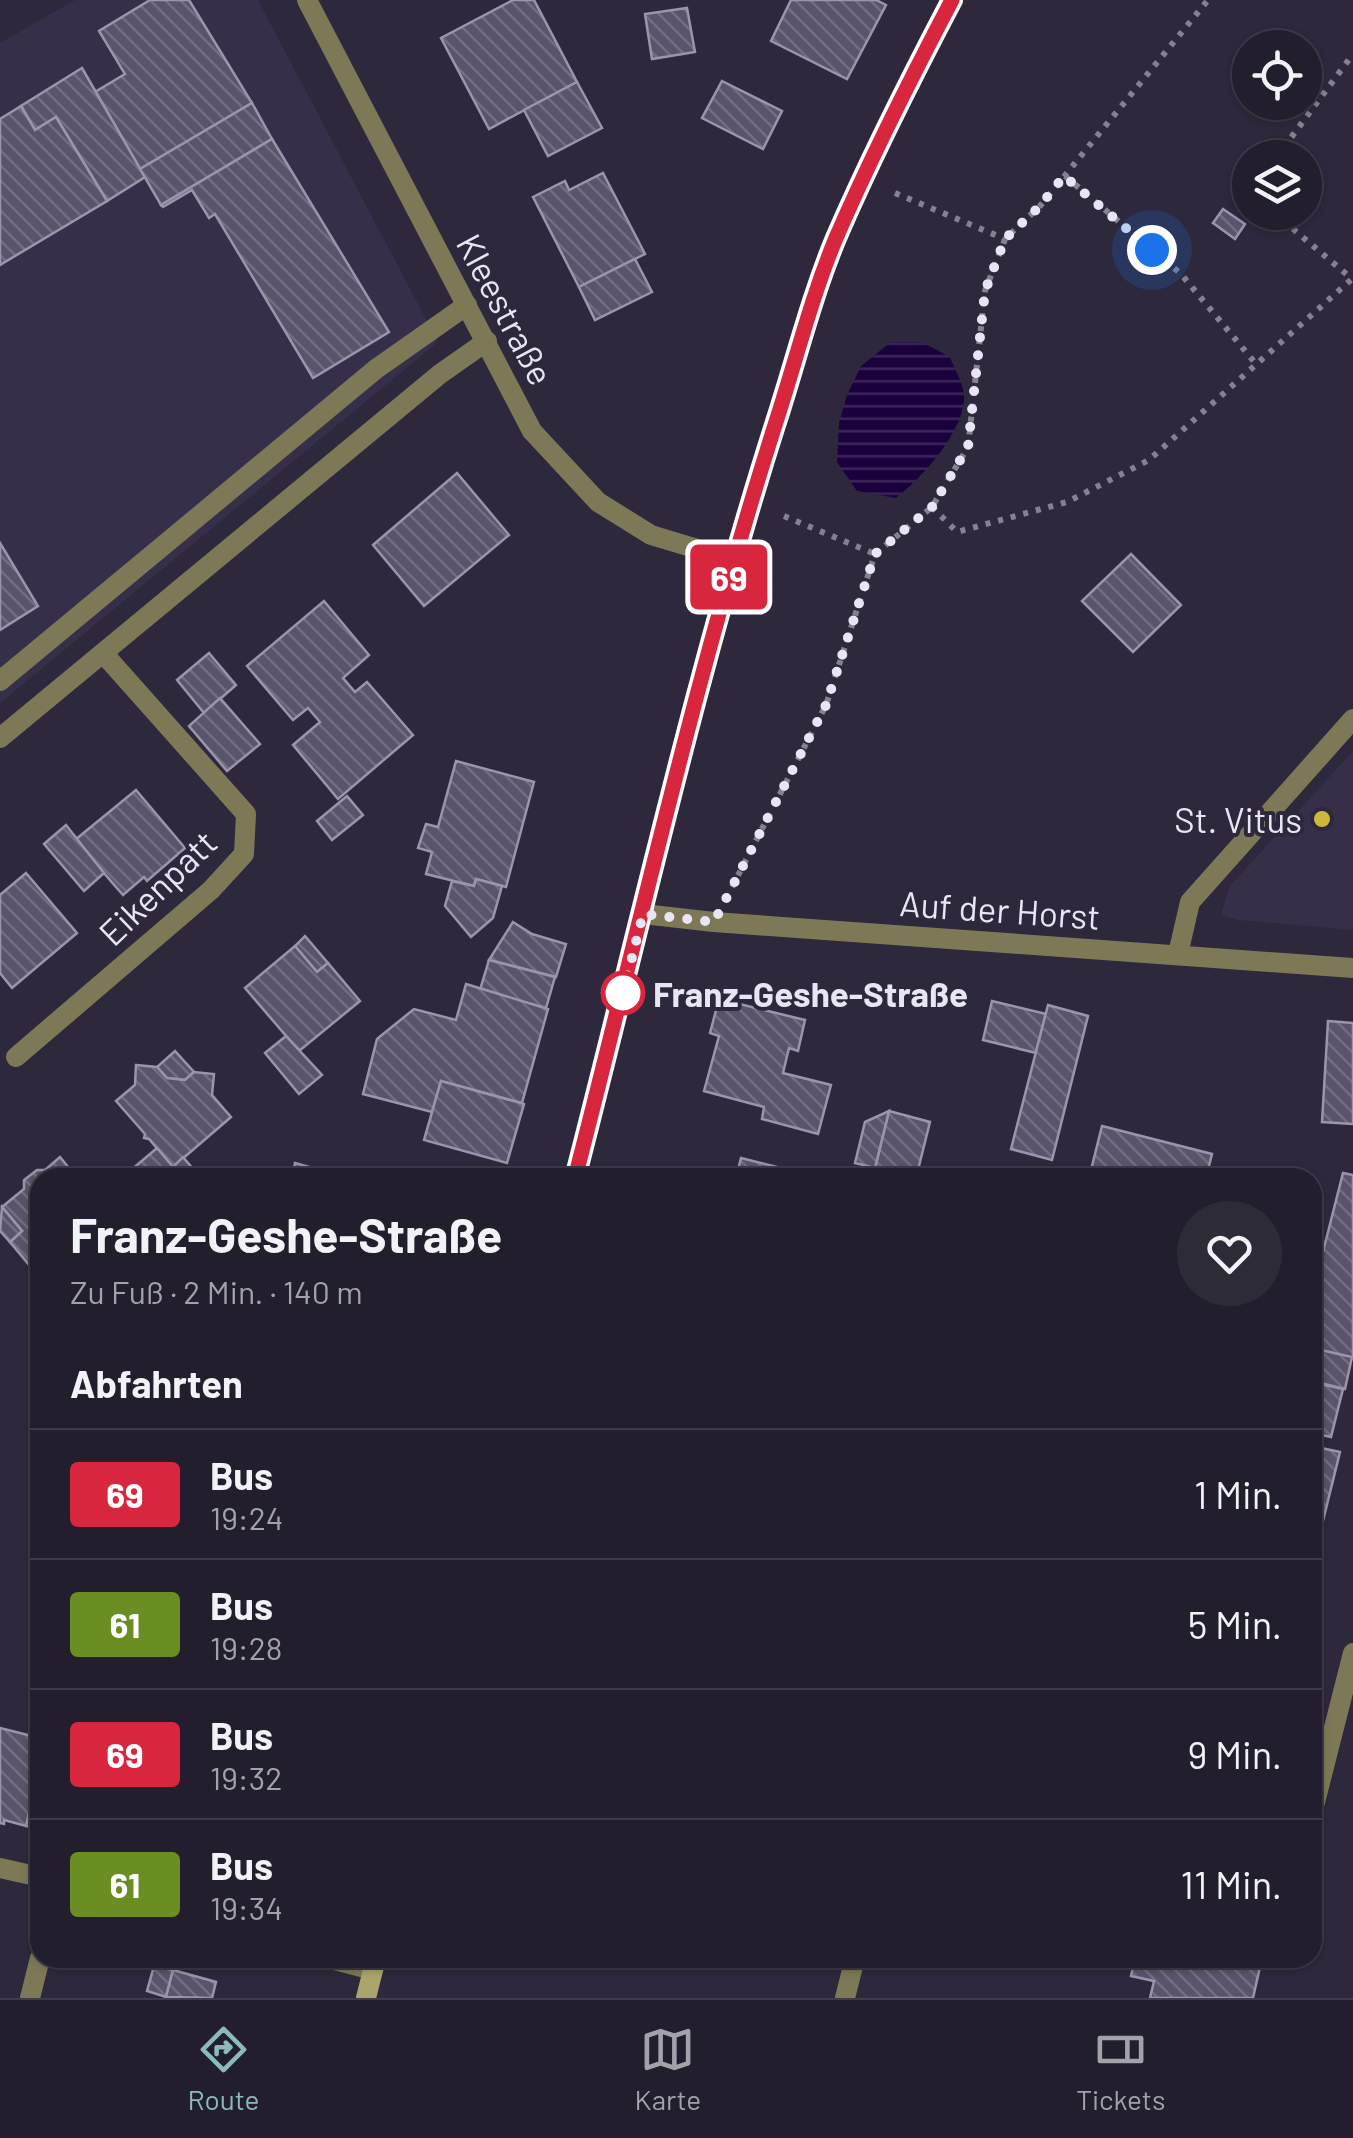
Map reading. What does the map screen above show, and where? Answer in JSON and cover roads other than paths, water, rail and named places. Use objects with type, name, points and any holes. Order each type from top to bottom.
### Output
[{"type":"main road","points":[[578,1168],[678,762],[750,504],[835,241],[952,0]]},
{"type":"main road","points":[[366,1998],[373,1968]]},
{"type":"street","name":"Kleestraße","points":[[307,0],[532,430],[598,502],[650,535],[734,560]]},
{"type":"street","points":[[0,681],[376,369],[467,305]]},
{"type":"street","points":[[0,738],[440,374],[486,341]]},
{"type":"street","name":"Eikenpatt","points":[[16,1057],[211,890],[244,854],[246,814],[102,653]]},
{"type":"street","points":[[1178,954],[1190,902],[1353,719]]},
{"type":"street","name":"Auf der Horst","points":[[643,914],[1353,968]]},
{"type":"street","points":[[1322,1775],[1353,1653]]},
{"type":"street","points":[[0,1868],[30,1875]]},
{"type":"street","points":[[30,1998],[38,1968]]},
{"type":"street","points":[[845,1998],[852,1968]]},
{"type":"place","name":"St. Vitus","points":[[1322,819]]},
{"type":"place","name":"Franz-Geshe-Straße","points":[[623,993]]}]
